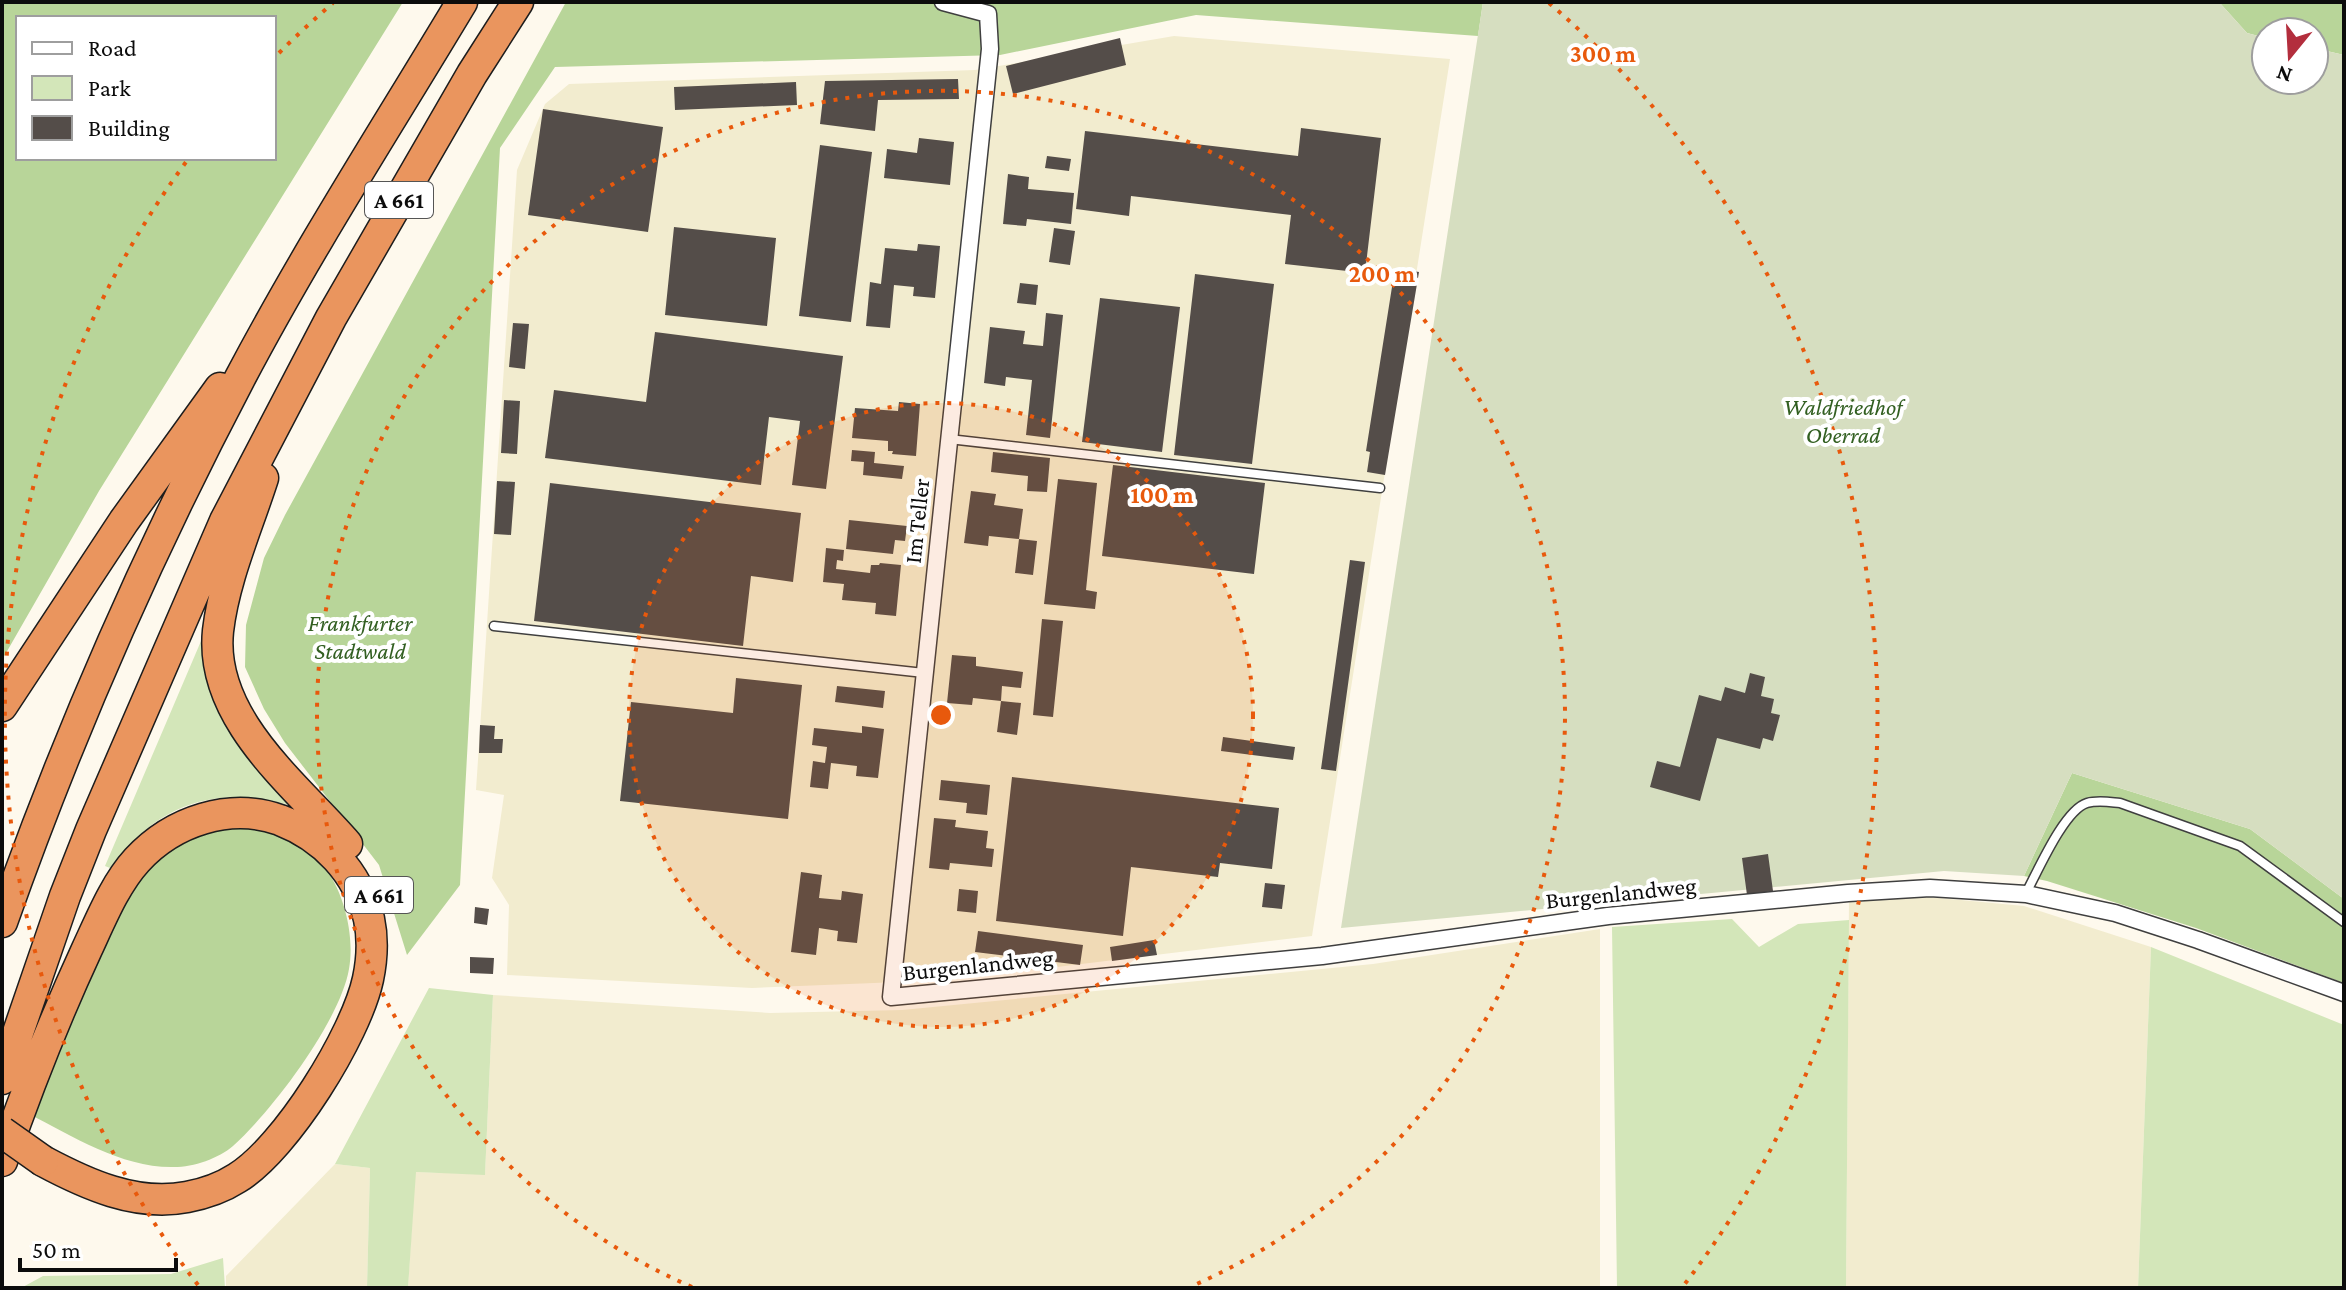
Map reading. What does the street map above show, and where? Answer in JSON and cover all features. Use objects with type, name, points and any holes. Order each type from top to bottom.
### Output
[{"type":"highway","name":"A 661","points":[[2,922],[80,716],[239,380],[282,302],[462,2]]},
{"type":"highway","name":"A 661","points":[[2,1079],[65,896],[131,734],[225,521],[331,318],[472,74],[518,2]]},
{"type":"highway","name":"A 661","points":[[2,706],[124,521],[282,302]]},
{"type":"highway","name":"A 661","points":[[2,1151],[41,1168],[85,1199],[135,1211],[182,1211],[220,1201],[240,1192],[300,1136],[360,1038],[374,1006],[383,972],[386,940],[376,885],[365,864],[255,742],[229,695],[218,652],[218,633],[229,579],[286,402]]},
{"type":"highway","points":[[2,1132],[41,1168],[128,1195],[171,1199],[189,1197],[238,1178],[270,1148],[315,1091],[348,1032],[368,980],[369,920],[353,881],[331,850],[297,826],[275,818],[237,813],[191,822],[171,832],[138,859],[113,896],[67,991],[31,1078],[2,1161]]},
{"type":"street","name":"Im Teller","points":[[891,997],[990,49],[988,14],[943,2]]},
{"type":"street","name":"Burgenlandweg","points":[[891,997],[1322,956],[1608,916],[1930,888],[2026,894],[2115,913],[2344,993]]},
{"type":"lane","points":[[949,439],[1380,488]]},
{"type":"lane","points":[[494,626],[925,673]]},
{"type":"lane","points":[[2026,894],[2066,821],[2084,803],[2101,801],[2120,803],[2240,846],[2344,922]]},
{"type":"shaded area","points":[[1174,36],[1450,59],[1312,936],[949,980],[752,988],[507,975],[509,905],[492,878],[504,795],[476,790],[517,170],[545,104],[569,84],[975,70]]},
{"type":"shaded area","points":[[1929,897],[2024,906],[2151,947],[2138,1288],[1846,1288],[1849,899]]},
{"type":"shaded area","points":[[1600,929],[1600,1288],[408,1288],[415,1172],[485,1174],[493,995],[770,1013],[902,1010],[1373,964]]},
{"type":"shaded area","points":[[335,1164],[370,1168],[367,1288],[226,1288],[226,1276]]},
{"type":"green space","points":[[2,2],[403,2],[99,491],[2,660]]},
{"type":"green space","name":"Frankfurter Stadtwald","points":[[566,2],[1483,2],[1478,36],[1196,15],[1000,55],[555,67],[500,148],[460,885],[407,955],[379,865],[285,743],[264,709],[245,667],[246,625],[264,558],[285,515]]},
{"type":"green space","name":"Waldfriedhof Oberrad","points":[[1483,2],[2219,2],[2250,34],[2250,96],[2330,96],[2330,52],[2344,55],[2344,899],[2250,829],[2072,773],[2024,876],[1944,871],[1341,928]]},
{"type":"green space","points":[[2219,2],[2344,2],[2344,55],[2330,52],[2330,16],[2250,16],[2250,34]]},
{"type":"green space","points":[[207,627],[294,806],[239,797],[191,804],[148,828],[110,868],[105,866]]},
{"type":"green space","points":[[2072,773],[2250,829],[2344,899],[2344,983],[2196,928],[2024,876]]},
{"type":"green space","points":[[212,825],[285,835],[321,863],[337,888],[346,914],[350,942],[349,969],[333,1014],[303,1064],[267,1110],[233,1146],[204,1162],[179,1167],[152,1166],[97,1149],[29,1114],[128,886],[180,837]]},
{"type":"green space","points":[[1732,919],[1759,947],[1798,924],[1849,920],[1846,1288],[1617,1288],[1612,927]]},
{"type":"green space","points":[[2151,947],[2344,1025],[2344,1288],[2138,1288]]},
{"type":"green space","points":[[429,988],[493,995],[485,1175],[416,1172],[408,1288],[367,1288],[370,1168],[335,1164]]},
{"type":"green space","points":[[223,1258],[225,1288],[21,1288],[43,1276],[171,1274]]},
{"type":"building","points":[[1120,38],[1126,65],[1013,94],[1006,66]]},
{"type":"building","points":[[958,79],[959,99],[878,100],[875,131],[820,124],[825,81]]},
{"type":"building","points":[[796,82],[797,105],[675,110],[674,87]]},
{"type":"building","points":[[543,109],[663,127],[648,232],[528,215]]},
{"type":"building","points":[[1301,128],[1381,138],[1365,273],[1285,264],[1291,215],[1131,196],[1129,216],[1076,209],[1085,131],[1298,156]]},
{"type":"building","points":[[919,138],[954,142],[950,185],[884,178],[887,149],[917,153]]},
{"type":"building","points":[[820,145],[872,152],[851,322],[799,316]]},
{"type":"building","points":[[1047,156],[1071,159],[1069,171],[1045,168]]},
{"type":"building","points":[[1008,174],[1029,177],[1028,189],[1074,193],[1071,224],[1027,219],[1026,226],[1003,224]]},
{"type":"building","points":[[674,227],[776,238],[767,326],[665,315]]},
{"type":"building","points":[[1054,228],[1075,231],[1070,265],[1049,262]]},
{"type":"building","points":[[918,244],[940,246],[935,298],[913,296],[914,287],[894,285],[890,328],[866,326],[870,282],[881,284],[885,248],[917,251]]},
{"type":"building","points":[[1395,268],[1419,272],[1385,475],[1367,472],[1370,452],[1366,451]]},
{"type":"building","points":[[1195,274],[1274,284],[1252,464],[1174,455]]},
{"type":"building","points":[[1020,283],[1038,285],[1036,305],[1017,303]]},
{"type":"building","points":[[1100,298],[1180,307],[1162,452],[1082,442]]},
{"type":"building","points":[[1046,313],[1063,315],[1050,438],[1026,435],[1032,380],[1006,377],[1005,386],[984,383],[990,327],[1025,331],[1023,344],[1043,346]]},
{"type":"building","points":[[513,323],[529,324],[525,369],[509,367]]},
{"type":"building","points":[[655,332],[843,356],[826,489],[792,485],[800,421],[769,417],[761,485],[545,458],[554,390],[646,402]]},
{"type":"building","points":[[504,400],[520,401],[517,454],[501,453]]},
{"type":"building","points":[[899,402],[920,404],[916,456],[892,454],[893,451],[888,451],[888,441],[852,438],[855,408],[898,411]]},
{"type":"building","points":[[852,450],[875,452],[874,463],[904,466],[902,479],[863,475],[864,462],[851,461]]},
{"type":"building","points":[[993,452],[1050,458],[1047,492],[1027,491],[1028,476],[991,472]]},
{"type":"building","points":[[1113,465],[1265,483],[1254,574],[1102,556]]},
{"type":"building","points":[[1058,479],[1097,483],[1086,590],[1097,592],[1095,609],[1044,604]]},
{"type":"building","points":[[497,481],[515,482],[511,535],[494,534]]},
{"type":"building","points":[[550,483],[801,513],[793,582],[751,576],[743,646],[534,621]]},
{"type":"building","points":[[971,491],[996,494],[994,505],[1023,509],[1019,539],[989,536],[988,546],[964,543]]},
{"type":"building","points":[[849,520],[907,526],[905,541],[895,540],[893,554],[846,549]]},
{"type":"building","points":[[1019,539],[1037,541],[1033,575],[1015,573]]},
{"type":"building","points":[[826,548],[844,550],[843,561],[837,560],[836,569],[870,573],[871,565],[901,565],[896,616],[875,614],[876,603],[842,600],[844,584],[823,582]]},
{"type":"building","points":[[1350,560],[1365,562],[1336,771],[1321,769]]},
{"type":"building","points":[[1042,619],[1063,621],[1053,717],[1033,715]]},
{"type":"building","points":[[952,655],[976,657],[976,666],[1023,672],[1021,688],[1002,686],[1001,701],[973,698],[972,705],[947,703]]},
{"type":"building","points":[[1750,673],[1765,677],[1761,696],[1774,699],[1771,713],[1780,715],[1773,741],[1763,738],[1760,749],[1717,738],[1700,801],[1650,787],[1657,761],[1680,767],[1699,695],[1721,701],[1725,687],[1745,693]]},
{"type":"building","points":[[736,678],[802,685],[788,819],[620,801],[631,702],[733,713]]},
{"type":"building","points":[[837,686],[885,691],[883,708],[835,702]]},
{"type":"building","points":[[1001,701],[1021,703],[1017,735],[997,732]]},
{"type":"building","points":[[480,725],[495,726],[494,739],[503,739],[502,753],[479,753]]},
{"type":"building","points":[[862,726],[884,729],[878,778],[856,776],[857,766],[831,763],[828,789],[810,787],[813,761],[825,763],[827,747],[812,745],[814,728],[862,733]]},
{"type":"building","points":[[1223,737],[1295,747],[1293,760],[1221,751]]},
{"type":"building","points":[[1012,777],[1279,808],[1272,869],[1220,863],[1218,877],[1131,867],[1123,936],[996,921]]},
{"type":"building","points":[[941,780],[990,785],[987,815],[966,813],[967,803],[939,800]]},
{"type":"building","points":[[934,818],[956,820],[955,827],[988,831],[986,848],[994,849],[992,867],[950,863],[949,870],[929,868]]},
{"type":"building","points":[[1768,854],[1773,891],[1747,895],[1742,858]]},
{"type":"building","points":[[801,872],[822,875],[819,898],[841,900],[842,891],[863,894],[857,943],[837,941],[838,931],[819,928],[816,955],[791,952]]},
{"type":"building","points":[[1265,883],[1285,885],[1282,909],[1262,907]]},
{"type":"building","points":[[959,889],[978,891],[976,913],[957,911]]},
{"type":"building","points":[[475,907],[489,909],[487,925],[474,923]]},
{"type":"building","points":[[978,931],[1083,945],[1080,965],[975,952]]},
{"type":"building","points":[[1154,940],[1157,955],[1112,961],[1110,947]]},
{"type":"building","points":[[470,957],[494,958],[493,974],[470,973]]}]
